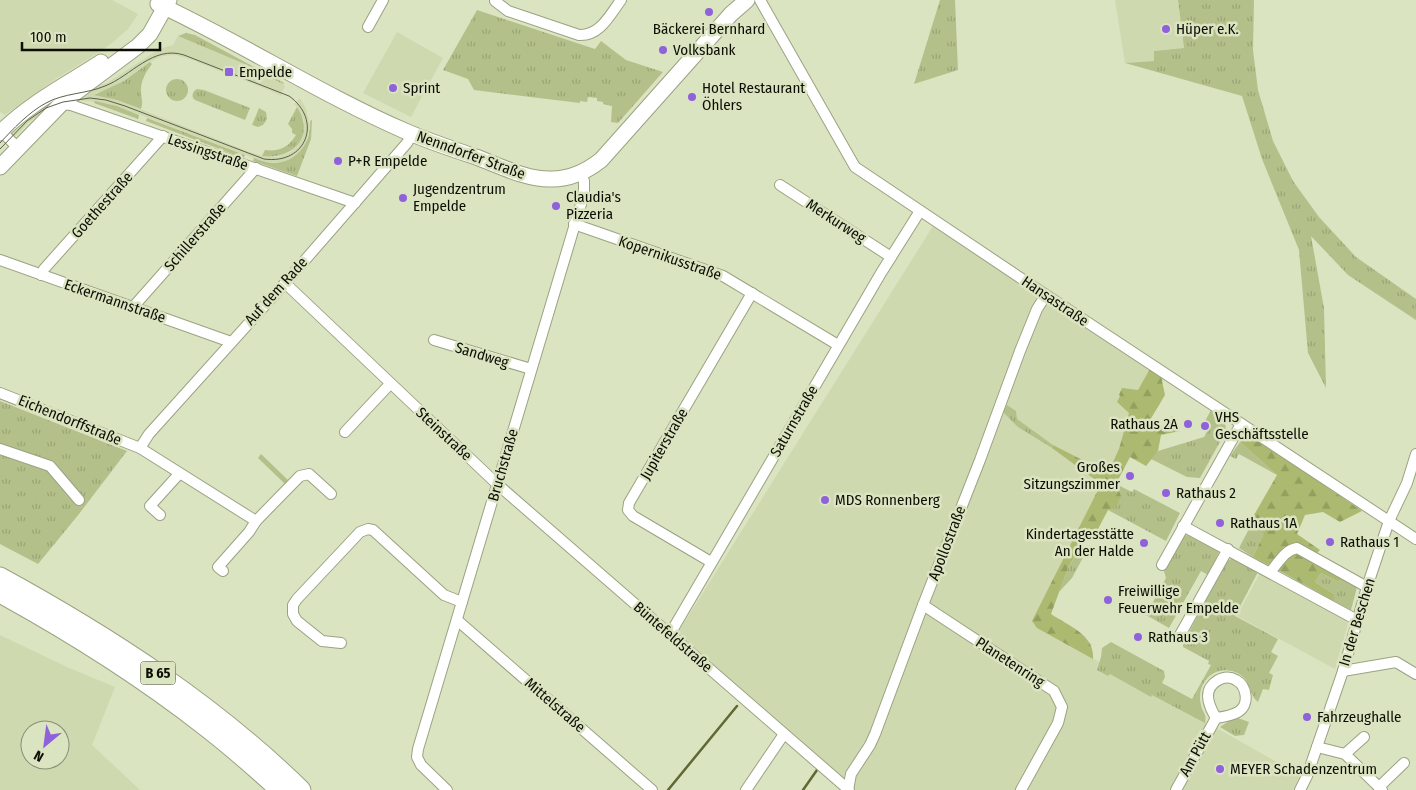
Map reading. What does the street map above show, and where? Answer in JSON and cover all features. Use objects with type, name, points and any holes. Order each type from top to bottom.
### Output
[{"type":"highway","name":"B 65","points":[[0,576],[99,634],[169,681],[249,743],[301,790]]},
{"type":"highway","name":"B 65","points":[[0,593],[91,647],[160,692],[205,726],[280,790]]},
{"type":"street","points":[[368,27],[383,0]]},
{"type":"street","points":[[495,0],[508,11],[579,35],[588,35],[597,31],[621,0]]},
{"type":"street","name":"Nenndorfer Straße","points":[[161,2],[359,109],[412,134],[540,179],[567,178],[592,168],[731,14],[747,0]]},
{"type":"street","name":"Hansastraße","points":[[760,0],[855,167],[1046,296],[1416,539]]},
{"type":"street","points":[[0,167],[61,104],[138,46],[150,34],[161,2]]},
{"type":"street","points":[[17,148],[0,132],[32,105],[99,64],[130,41],[149,20],[161,2]]},
{"type":"street","name":"Lessingstraße","points":[[61,104],[71,105],[355,202]]},
{"type":"street","name":"Auf dem Rade","points":[[140,448],[149,434],[285,283],[407,143],[412,134]]},
{"type":"street","name":"Goethestraße","points":[[41,275],[44,269],[163,136]]},
{"type":"street","name":"Schillerstraße","points":[[134,306],[256,168]]},
{"type":"street","name":"Bruchstraße","points":[[447,790],[421,765],[417,757],[584,194],[584,181],[581,173]]},
{"type":"street","name":"Merkurweg","points":[[780,185],[891,257]]},
{"type":"street","name":"Saturnstraße","points":[[670,634],[838,346],[920,211]]},
{"type":"street","name":"Kopernikusstraße","points":[[574,224],[723,276],[838,346]]},
{"type":"street","name":"Eckermannstraße","points":[[0,260],[134,306],[230,342]]},
{"type":"street","name":"Steinstraße","points":[[285,283],[497,484]]},
{"type":"street","name":"Jupiterstraße","points":[[711,562],[633,516],[628,510],[629,503],[752,293]]},
{"type":"street","name":"Apollostraße","points":[[848,790],[850,774],[870,745],[875,734],[1020,351],[1037,310],[1046,296]]},
{"type":"street","name":"Sandweg","points":[[434,340],[531,369]]},
{"type":"street","points":[[345,432],[390,384]]},
{"type":"street","name":"Eichendorffstraße","points":[[0,393],[140,448],[256,522]]},
{"type":"street","points":[[1162,565],[1241,424]]},
{"type":"street","points":[[0,449],[50,466],[79,500]]},
{"type":"street","name":"In der Beschen","points":[[1300,790],[1343,671],[1367,587],[1389,521],[1398,506],[1416,454]]},
{"type":"street","points":[[160,515],[150,506],[179,474]]},
{"type":"street","points":[[223,571],[218,567],[256,522],[300,476],[309,474],[331,494]]},
{"type":"street","name":"Büntefeldstraße","points":[[497,484],[848,790]]},
{"type":"street","points":[[1183,526],[1357,620]]},
{"type":"street","points":[[341,643],[322,641],[303,626],[292,614],[293,605],[360,532],[368,529],[373,530],[444,595],[462,602]]},
{"type":"street","points":[[1270,572],[1283,555],[1290,549],[1296,548],[1367,587]]},
{"type":"street","points":[[1180,635],[1228,549]]},
{"type":"street","name":"Planetenring","points":[[923,605],[1054,691],[1062,707],[1058,723],[1021,790]]},
{"type":"street","name":"Mittelstraße","points":[[457,620],[652,790]]},
{"type":"street","points":[[1343,671],[1396,662],[1416,674]]},
{"type":"street","name":"Am Pütt","points":[[1176,790],[1216,718]]},
{"type":"street","points":[[746,790],[784,734]]},
{"type":"street","points":[[1345,754],[1364,737]]},
{"type":"street","points":[[1317,747],[1345,754],[1381,788],[1404,762]]},
{"type":"shaded area","points":[[0,0],[112,0],[138,14],[128,29],[112,43],[57,78],[5,115],[0,112]]},
{"type":"shaded area","points":[[1115,0],[1178,0],[1184,48],[1154,51],[1155,61],[1125,63]]},
{"type":"shaded area","points":[[397,32],[443,58],[411,117],[363,93]]},
{"type":"shaded area","points":[[178,36],[247,65],[283,84],[285,86],[281,96],[187,58],[175,55],[162,56],[150,62],[124,81],[105,91],[95,93],[247,151],[272,157],[278,157],[291,152],[302,135],[304,120],[294,104],[300,98],[306,109],[310,126],[306,143],[299,153],[284,162],[267,163],[117,106],[75,100],[47,110],[28,123],[11,141],[4,134],[43,102],[107,83],[159,49],[173,45]]},
{"type":"shaded area","points":[[933,226],[1164,378],[1038,614],[1092,644],[1087,655],[1300,775],[1293,790],[856,790],[677,634]]},
{"type":"shaded area","points":[[1260,573],[1346,620],[1348,624],[1335,669],[1237,616]]},
{"type":"shaded area","points":[[0,635],[67,667],[115,687],[92,745],[140,790],[0,790]]},
{"type":"green space","points":[[940,0],[955,0],[958,70],[914,84]]},
{"type":"green space","points":[[1178,0],[1254,0],[1253,50],[1258,90],[1273,141],[1293,181],[1319,217],[1356,257],[1416,299],[1416,320],[1348,275],[1311,236],[1324,308],[1326,388],[1308,353],[1299,250],[1262,159],[1242,96],[1125,63],[1154,61],[1154,51],[1184,48]]},
{"type":"green space","points":[[477,10],[595,49],[601,41],[626,60],[663,72],[618,123],[611,122],[612,106],[597,101],[597,98],[588,97],[587,102],[580,101],[580,103],[474,90],[468,79],[443,70]]},
{"type":"green space","points":[[186,33],[195,35],[284,83],[178,36]]},
{"type":"green space","points":[[150,62],[152,64],[145,74],[141,86],[141,109],[117,100],[94,95],[124,81]]},
{"type":"green space","points":[[177,79],[185,82],[188,90],[185,98],[177,101],[169,98],[166,90],[169,82]]},
{"type":"green space","points":[[197,89],[250,108],[245,120],[195,100],[193,94]]},
{"type":"green space","points":[[95,101],[117,106],[139,115],[138,119],[94,103]]},
{"type":"green space","points":[[297,107],[304,127],[298,144],[292,150],[283,154],[262,156],[265,150],[279,149],[287,146],[296,135],[292,133],[292,129],[288,124]]},
{"type":"green space","points":[[259,108],[266,112],[267,119],[263,125],[258,127],[252,125]]},
{"type":"green space","points":[[147,118],[245,155],[243,158],[146,121]]},
{"type":"green space","points":[[312,120],[311,139],[297,176],[253,161],[254,158],[273,163],[289,160],[295,156],[305,144],[310,129],[310,121]]},
{"type":"green space","points":[[1151,367],[1161,376],[1165,395],[1150,420],[1164,428],[1172,416],[1178,423],[1180,431],[1161,435],[1158,451],[1146,466],[1130,457],[1116,484],[1121,496],[1116,507],[1108,510],[1096,533],[1089,531],[1068,568],[1051,614],[1073,627],[1085,637],[1093,651],[1093,659],[1037,628],[1032,621],[1101,484],[1052,448],[1053,445],[1108,473],[1119,449],[1129,413],[1117,402],[1119,395],[1122,388],[1138,390]]},
{"type":"green space","points":[[0,401],[127,451],[38,564],[0,544]]},
{"type":"green space","points":[[1007,405],[1016,411],[1017,419],[1053,445],[1052,448],[1018,427],[1003,412]]},
{"type":"green space","points":[[1211,410],[1225,421],[1226,431],[1200,478],[1187,477],[1151,459],[1158,451],[1204,437],[1211,425],[1205,421]]},
{"type":"green space","points":[[1248,433],[1362,511],[1340,522],[1323,512],[1305,515],[1297,534],[1320,550],[1315,555],[1296,544],[1268,565],[1253,557],[1264,533],[1250,522],[1277,475],[1240,442]]},
{"type":"green space","points":[[1240,442],[1277,475],[1239,454],[1236,459],[1230,456]]},
{"type":"green space","points":[[261,454],[288,480],[285,484],[258,458]]},
{"type":"green space","points":[[1116,484],[1132,492],[1134,489],[1180,513],[1166,541],[1108,510],[1116,506]]},
{"type":"green space","points":[[1250,522],[1264,533],[1253,557],[1239,548],[1250,527],[1248,525]]},
{"type":"green space","points":[[1188,535],[1219,552],[1208,575],[1201,571],[1169,628],[1146,615],[1166,578],[1164,571],[1183,536]]},
{"type":"green space","points":[[1080,548],[1086,552],[1072,578],[1059,592],[1068,568]]},
{"type":"green space","points":[[1296,554],[1341,577],[1339,582],[1321,573],[1315,582],[1334,594],[1334,601],[1278,570],[1290,555]]},
{"type":"green space","points":[[1233,558],[1258,572],[1235,616],[1278,639],[1271,652],[1278,656],[1269,673],[1273,675],[1269,690],[1263,689],[1258,702],[1242,676],[1231,671],[1219,671],[1206,680],[1201,689],[1200,699],[1205,715],[1205,723],[1152,695],[1151,697],[1110,674],[1108,676],[1097,670],[1102,648],[1111,642],[1164,671],[1165,677],[1162,683],[1192,699],[1211,665],[1208,664],[1209,661],[1183,647],[1183,638],[1188,634],[1227,561]]},
{"type":"green space","points":[[1321,573],[1339,582],[1341,577],[1357,587],[1351,610],[1334,601],[1334,594],[1315,582]]},
{"type":"green space","points":[[1238,718],[1249,722],[1244,735],[1235,736],[1220,727],[1229,721]]},
{"type":"waterway","points":[[668,790],[737,706]]},
{"type":"waterway","points":[[803,790],[817,770]]},
{"type":"tram line","points":[[0,143],[27,116],[46,103],[60,97],[105,86],[152,58],[162,54],[173,53],[184,55],[289,96],[299,106],[305,117],[307,128],[305,139],[300,148],[291,155],[279,159],[264,159],[125,106],[106,100],[90,98],[63,102],[46,108],[27,121],[0,149]]},
{"type":"place","name":"Bäckerei Bernhard","points":[[709,12]]},
{"type":"place","name":"Hüper e.K.","points":[[1166,29]]},
{"type":"place","name":"Volksbank","points":[[663,50]]},
{"type":"place","name":"Empelde","points":[[229,72]]},
{"type":"place","name":"Sprint","points":[[393,88]]},
{"type":"place","name":"Hotel Restaurant Öhlers","points":[[692,97]]},
{"type":"place","name":"P+R Empelde","points":[[338,161]]},
{"type":"place","name":"Jugendzentrum Empelde","points":[[403,198]]},
{"type":"place","name":"Claudia's Pizzeria","points":[[556,206]]},
{"type":"place","name":"Rathaus 2A","points":[[1188,424]]},
{"type":"place","name":"VHS Geschäftsstelle","points":[[1205,426]]},
{"type":"place","name":"Großes Sitzungszimmer","points":[[1130,476]]},
{"type":"place","name":"Rathaus 2","points":[[1166,493]]},
{"type":"place","name":"MDS Ronnenberg","points":[[825,500]]},
{"type":"place","name":"Rathaus 1A","points":[[1220,523]]},
{"type":"place","name":"Rathaus 1","points":[[1330,542]]},
{"type":"place","name":"Kindertagesstätte An der Halde","points":[[1144,543]]},
{"type":"place","name":"Freiwillige Feuerwehr Empelde","points":[[1108,600]]},
{"type":"place","name":"Rathaus 3","points":[[1138,637]]},
{"type":"place","name":"Fahrzeughalle","points":[[1307,717]]},
{"type":"place","name":"MEYER Schadenzentrum","points":[[1220,769]]}]
